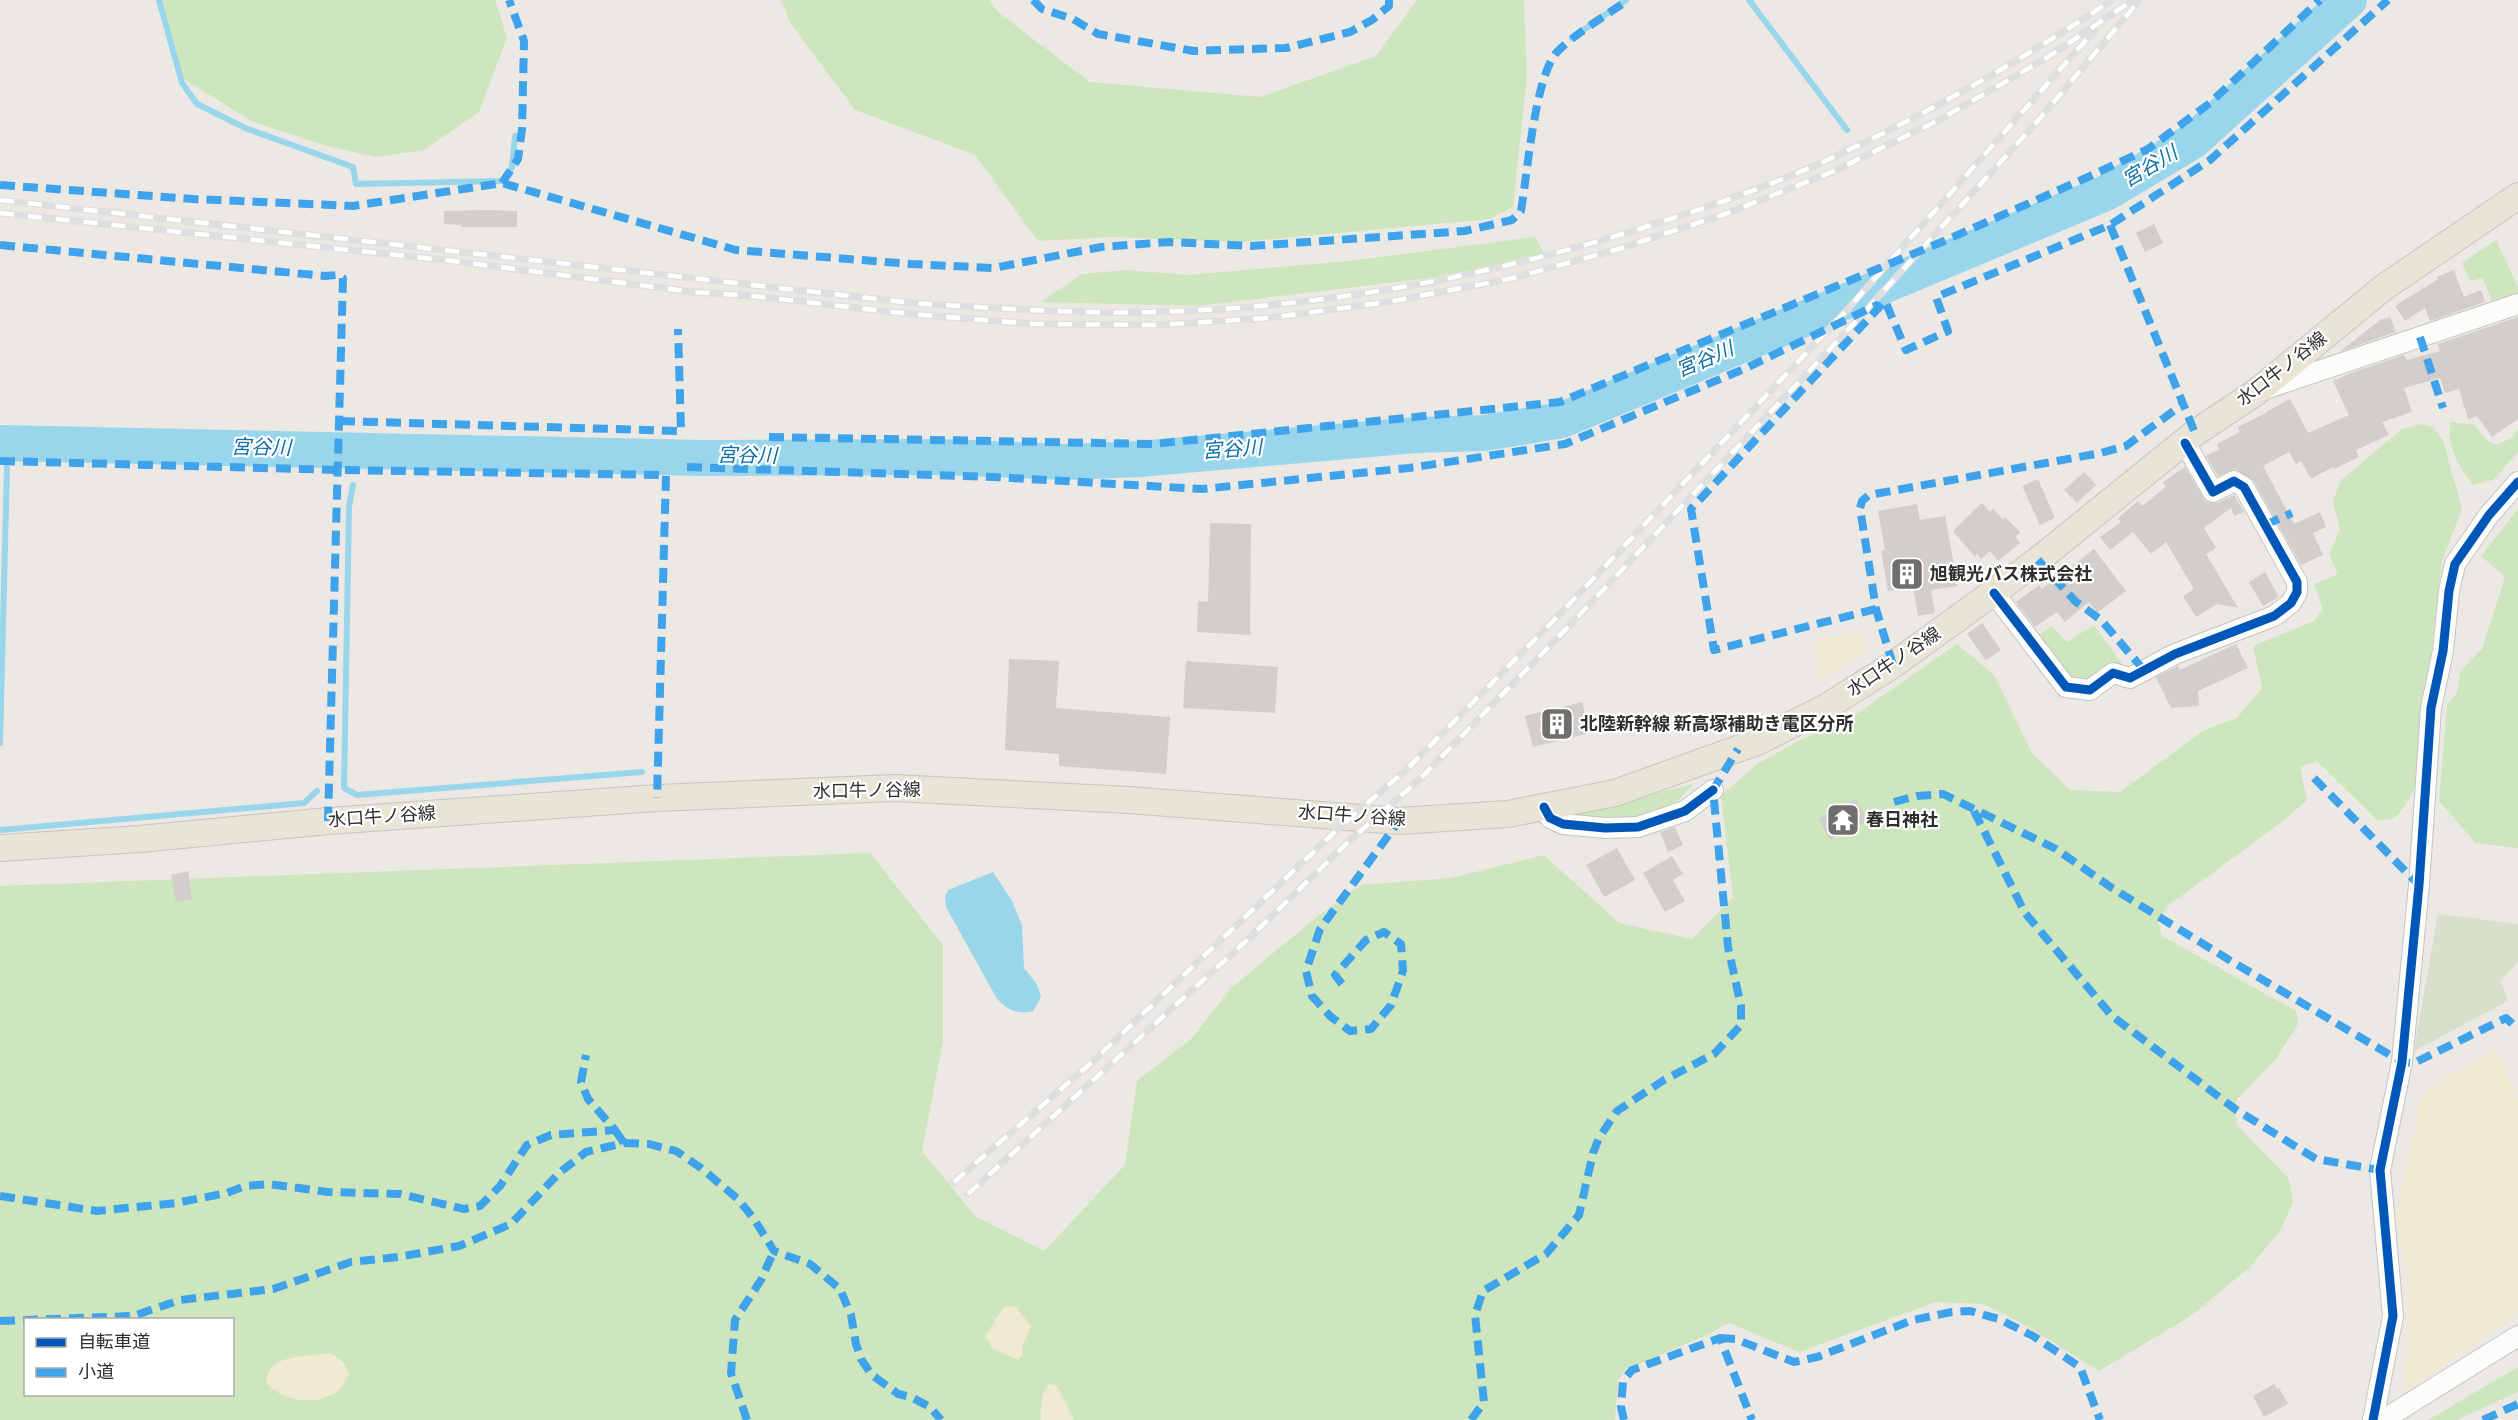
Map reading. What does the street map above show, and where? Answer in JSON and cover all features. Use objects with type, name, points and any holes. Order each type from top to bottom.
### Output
[{"type":"main road","name":"水口牛ノ谷線","points":[[0,848],[140,839],[328,821],[645,798],[895,788],[1129,800],[1399,821],[1508,814],[1615,793],[1756,742],[1833,702],[1893,665],[1994,593],[2195,433],[2255,393],[2383,288],[2518,196]]},
{"type":"street","points":[[2255,393],[2518,304]]},
{"type":"street","points":[[1994,593],[2066,687],[2090,690],[2113,673],[2130,678],[2175,654],[2274,616],[2283,610],[2294,597],[2296,582],[2244,487],[2234,481],[2213,492],[2184,443]]},
{"type":"street","points":[[2373,1420],[2393,1316],[2380,1170],[2402,1062],[2419,885],[2431,708],[2444,651],[2449,591],[2455,564],[2489,515],[2518,482]]},
{"type":"street","points":[[1544,807],[1550,818],[1563,824],[1605,828],[1638,827],[1685,811],[1713,790]]},
{"type":"street","points":[[2383,1420],[2518,1336]]},
{"type":"green space","points":[[160,0],[495,0],[507,38],[479,112],[424,150],[376,157],[327,146],[253,122],[179,76]]},
{"type":"green space","points":[[781,0],[989,0],[999,13],[1090,82],[1260,97],[1376,56],[1417,0],[1524,0],[1527,76],[1513,207],[1490,219],[1239,242],[1113,237],[1038,241],[975,155],[855,110],[791,24]]},
{"type":"green space","points":[[1535,237],[1546,257],[1430,278],[1197,306],[1041,302],[1082,274],[1126,270],[1188,275],[1349,261]]},
{"type":"green space","points":[[2496,240],[2518,287],[2518,295],[2493,304],[2483,278],[2470,281],[2462,263]]},
{"type":"green space","points":[[2451,422],[2475,425],[2486,440],[2496,445],[2512,438],[2518,429],[2518,452],[2493,480],[2473,485],[2459,464],[2452,447]]},
{"type":"green space","points":[[2421,424],[2432,427],[2443,440],[2462,509],[2442,561],[2415,789],[2403,809],[2393,819],[2377,820],[2317,761],[2300,767],[2307,800],[2287,818],[2169,905],[2158,920],[2162,936],[2296,1011],[2298,1024],[2276,1059],[2237,1099],[2235,1112],[2237,1125],[2289,1179],[2293,1202],[2280,1231],[2248,1269],[2189,1317],[2099,1371],[2027,1326],[1983,1304],[1936,1302],[1799,1352],[1729,1323],[1705,1336],[1626,1369],[1618,1380],[1615,1420],[0,1420],[0,886],[870,853],[943,945],[943,1041],[922,1151],[976,1217],[1044,1251],[1125,1165],[1137,1081],[1192,1038],[1231,988],[1318,916],[1361,885],[1451,878],[1544,855],[1619,923],[1692,939],[1733,897],[1721,796],[1757,764],[1796,742],[1858,713],[1957,644],[1994,675],[2032,753],[2070,790],[2120,792],[2204,730],[2237,718],[2262,688],[2253,646],[2314,621],[2323,609],[2314,584],[2338,574],[2329,554],[2340,529],[2333,501],[2340,481],[2402,429]]},
{"type":"green space","points":[[2518,509],[2518,848],[2476,843],[2439,801],[2447,705],[2457,693],[2460,672],[2482,649],[2505,577],[2481,556]]},
{"type":"green space","points":[[2094,625],[2122,664],[2087,685],[2068,683],[2036,638],[2051,626],[2067,642]]},
{"type":"green space","points":[[1694,784],[1676,802],[1640,817],[1585,820],[1570,813]]},
{"type":"green space","points":[[2438,914],[2518,924],[2518,961],[2501,981],[2508,1001],[2414,1051]]},
{"type":"green space","points":[[2518,1367],[2518,1392],[2457,1420],[2428,1420]]},
{"type":"sand","points":[[1860,630],[1866,653],[1820,678],[1813,641]]},
{"type":"sand","points":[[2497,1048],[2518,1102],[2518,1314],[2404,1394],[2409,1289],[2397,1215],[2422,1093]]},
{"type":"sand","points":[[1015,1306],[1031,1326],[1022,1347],[1023,1356],[1018,1360],[993,1349],[985,1336],[1004,1307]]},
{"type":"sand","points":[[331,1353],[343,1362],[349,1374],[340,1389],[331,1395],[311,1400],[290,1398],[273,1389],[266,1382],[270,1368],[279,1362]]},
{"type":"sand","points":[[1049,1384],[1057,1386],[1074,1420],[1041,1420],[1044,1391]]},
{"type":"water","points":[[993,872],[1012,901],[1022,925],[1024,968],[1037,984],[1041,997],[1033,1011],[1013,1011],[997,999],[946,907],[945,897],[948,890]]},
{"type":"building","points":[[444,211],[517,211],[517,227],[462,227],[462,225],[444,224]]},
{"type":"building","points":[[2154,224],[2163,243],[2145,252],[2136,233]]},
{"type":"building","points":[[2454,270],[2464,297],[2481,290],[2485,302],[2430,321],[2425,308],[2405,321],[2395,306],[2438,279],[2437,277]]},
{"type":"building","points":[[2390,317],[2396,332],[2341,351],[2380,320]]},
{"type":"building","points":[[2518,317],[2518,419],[2492,437],[2477,416],[2468,419],[2459,389],[2445,393],[2440,378],[2404,388],[2412,412],[2382,422],[2389,435],[2356,450],[2359,457],[2311,479],[2301,461],[2296,464],[2289,452],[2263,466],[2294,524],[2320,512],[2326,527],[2313,533],[2323,555],[2301,565],[2254,481],[2235,469],[2218,476],[2206,456],[2219,449],[2217,444],[2240,432],[2238,427],[2290,399],[2308,433],[2349,415],[2333,381],[2404,355],[2407,360],[2440,351],[2438,344]]},
{"type":"building","points":[[2185,467],[2206,502],[2218,503],[2234,495],[2244,512],[2234,516],[2231,508],[2204,528],[2216,548],[2206,554],[2238,608],[2217,604],[2196,617],[2183,596],[2194,589],[2166,542],[2151,554],[2133,532],[2110,550],[2100,537],[2121,522],[2118,518],[2138,501],[2142,506],[2166,487],[2163,482]]},
{"type":"building","points":[[2084,472],[2096,485],[2077,503],[2064,490]]},
{"type":"building","points":[[2038,479],[2055,518],[2040,525],[2022,486]]},
{"type":"building","points":[[1982,503],[1990,512],[1993,509],[2003,519],[2005,517],[2021,533],[2015,536],[2020,543],[1998,561],[1990,551],[1981,559],[1977,554],[1975,557],[1953,531]]},
{"type":"building","points":[[1917,504],[1920,520],[1945,516],[1958,586],[1931,590],[1935,613],[1918,616],[1913,587],[1888,591],[1881,551],[1885,550],[1878,511]]},
{"type":"building","points":[[1210,523],[1251,524],[1250,635],[1197,632],[1198,601],[1208,602]]},
{"type":"building","points":[[2094,549],[2126,591],[2097,613],[2089,602],[2065,622],[2057,612],[2035,627],[2016,602],[2039,585],[2042,589],[2061,575],[2064,578],[2062,574]]},
{"type":"building","points":[[2265,572],[2279,597],[2263,606],[2249,582]]},
{"type":"building","points":[[1982,623],[2001,650],[1986,660],[1967,634]]},
{"type":"building","points":[[2236,644],[2248,668],[2198,691],[2199,706],[2171,708],[2156,677],[2178,666],[2180,670]]},
{"type":"building","points":[[1009,659],[1059,661],[1056,708],[1170,717],[1166,774],[1059,766],[1059,754],[1005,750]]},
{"type":"building","points":[[1186,661],[1278,667],[1275,713],[1183,708]]},
{"type":"building","name":"北陸新幹線 新高塚補助き電区分所","points":[[1582,702],[1590,733],[1533,747],[1525,716]]},
{"type":"building","name":"春日神社","points":[[1856,799],[1867,821],[1830,840],[1819,819]]},
{"type":"building","points":[[1675,827],[1683,845],[1668,852],[1660,832]]},
{"type":"building","points":[[1617,848],[1635,880],[1604,897],[1586,865]]},
{"type":"building","points":[[1672,856],[1683,874],[1673,880],[1685,901],[1665,912],[1643,873]]},
{"type":"building","points":[[188,871],[192,899],[176,902],[171,875]]},
{"type":"building","points":[[2274,1384],[2277,1389],[2279,1388],[2288,1404],[2264,1417],[2253,1396]]},
{"type":"waterway","points":[[159,0],[182,83],[197,104],[245,128],[353,167],[356,184],[502,181],[512,168],[515,136]]},
{"type":"waterway","points":[[1572,38],[1626,0]]},
{"type":"waterway","points":[[1749,0],[1847,130]]},
{"type":"waterway","name":"宮谷川","points":[[0,443],[703,458],[944,457],[1066,462],[1139,459],[1416,435],[1485,433],[1562,420],[2106,193],[2193,141],[2349,0]]},
{"type":"waterway","points":[[0,743],[7,468]]},
{"type":"waterway","points":[[353,485],[349,507],[344,788],[357,795],[642,772]]},
{"type":"waterway","points":[[0,830],[304,803],[317,791]]},
{"type":"railway","points":[[0,200],[913,303],[1094,312],[1154,312],[1285,304],[1415,285],[1480,272],[1607,239],[1754,190],[1836,156],[1942,102],[2045,43],[2112,0]]},
{"type":"railway","points":[[0,213],[453,261],[693,292],[753,296],[910,314],[1034,324],[1157,325],[1268,318],[1388,302],[1509,279],[1615,250],[1725,214],[1832,172],[1939,120],[2045,59],[2133,0]]},
{"type":"railway","points":[[968,1194],[1244,943],[1348,842],[1420,779],[1569,626],[1860,317],[2036,123],[2139,1]]},
{"type":"railway","points":[[954,1182],[1090,1064],[1342,825],[1407,769],[1559,615],[1846,311],[2095,30]]},
{"type":"marked path","points":[[502,183],[518,159],[522,129],[524,41],[509,0]]},
{"type":"marked path","points":[[1033,0],[1042,9],[1073,19],[1098,34],[1194,51],[1286,48],[1350,32],[1372,20],[1389,6],[1389,0]]},
{"type":"marked path","points":[[0,185],[193,199],[353,206],[502,183],[736,250],[994,268],[1101,247],[1169,242],[1251,246],[1465,231],[1512,220],[1521,211],[1538,102],[1550,63],[1558,51],[1574,38],[1628,0]]},
{"type":"marked path","points":[[769,437],[1154,444],[1560,402],[1944,241],[2148,149],[2210,103],[2320,0]]},
{"type":"marked path","points":[[1876,609],[1714,650],[1691,509],[1885,301],[1906,350],[1948,331],[1936,297],[2110,225],[2210,160],[2388,0]]},
{"type":"marked path","points":[[2110,225],[2195,433]]},
{"type":"marked path","points":[[0,245],[325,276],[337,275],[343,278],[328,821]]},
{"type":"marked path","points":[[687,467],[994,477],[1202,489],[1409,468],[1565,444],[1744,369],[1879,304]]},
{"type":"marked path","points":[[340,421],[681,431],[678,329]]},
{"type":"marked path","points":[[2420,337],[2443,408]]},
{"type":"marked path","points":[[1893,665],[1876,609],[1860,508],[1862,501],[1869,495],[2101,453],[2126,446],[2183,404]]},
{"type":"marked path","points":[[0,461],[338,470],[666,475],[657,798]]},
{"type":"marked path","points":[[2265,525],[2292,513]]},
{"type":"marked path","points":[[2038,560],[2075,601],[2101,620],[2143,669]]},
{"type":"marked path","points":[[1471,1420],[1484,1402],[1475,1315],[1483,1291],[1546,1254],[1579,1215],[1593,1153],[1599,1138],[1617,1111],[1664,1080],[1714,1054],[1741,1025],[1741,1006],[1728,947],[1713,790],[1738,749]]},
{"type":"marked path","points":[[2314,778],[2419,885]]},
{"type":"marked path","points":[[1894,802],[1917,796],[1943,794],[2056,849],[2112,888],[2402,1062],[2414,1063],[2506,1018],[2518,1029]]},
{"type":"marked path","points":[[1974,811],[2025,913],[2112,1016],[2235,1109],[2316,1159],[2380,1170]]},
{"type":"marked path","points":[[1342,984],[1335,975],[1366,940],[1384,932],[1401,944],[1403,971],[1391,1005],[1371,1029],[1350,1031],[1330,1016],[1312,996],[1306,971],[1320,929],[1399,821]]},
{"type":"marked path","points":[[0,1196],[97,1211],[176,1203],[227,1193],[245,1186],[269,1184],[328,1192],[400,1194],[464,1209],[480,1206],[500,1186],[527,1145],[551,1135],[615,1130],[588,1099],[581,1082],[586,1055]]},
{"type":"marked path","points":[[80,1318],[133,1316],[180,1300],[273,1289],[351,1262],[398,1257],[459,1246],[511,1224],[559,1173],[586,1152],[624,1143],[615,1130]]},
{"type":"marked path","points":[[624,1143],[649,1144],[676,1151],[701,1168],[738,1199],[774,1251],[810,1264],[840,1289],[851,1315],[861,1359],[872,1375],[898,1394],[911,1397],[930,1407],[941,1420]]},
{"type":"marked path","points":[[747,1420],[731,1373],[735,1320],[761,1280],[774,1251]]},
{"type":"marked path","points":[[1720,1338],[1735,1339],[1794,1362],[1817,1357],[1913,1320],[1952,1312],[1970,1311],[1999,1319],[2033,1336],[2080,1367],[2100,1420]]},
{"type":"marked path","points":[[0,1321],[24,1320]]},
{"type":"marked path","points":[[1624,1420],[1621,1407],[1623,1381],[1632,1370],[1720,1338],[1752,1420]]},
{"type":"marked path","points":[[2483,1420],[2518,1404]]},
{"type":"cycle path","points":[[1994,593],[2066,687],[2090,690],[2113,673],[2130,678],[2175,654],[2274,616],[2291,603],[2297,592],[2297,582],[2244,487],[2234,481],[2213,492],[2185,443]]},
{"type":"cycle path","points":[[2373,1420],[2393,1316],[2380,1170],[2402,1062],[2419,885],[2431,708],[2443,651],[2449,591],[2455,564],[2489,515],[2518,482]]},
{"type":"cycle path","points":[[1544,807],[1550,818],[1563,824],[1605,828],[1638,827],[1685,811],[1713,790]]},
{"type":"place","name":"旭観光バス株式会社","points":[[1907,574]]},
{"type":"place","name":"北陸新幹線 新高塚補助き電区分所","points":[[1557,724]]},
{"type":"place","name":"春日神社","points":[[1843,820]]}]
